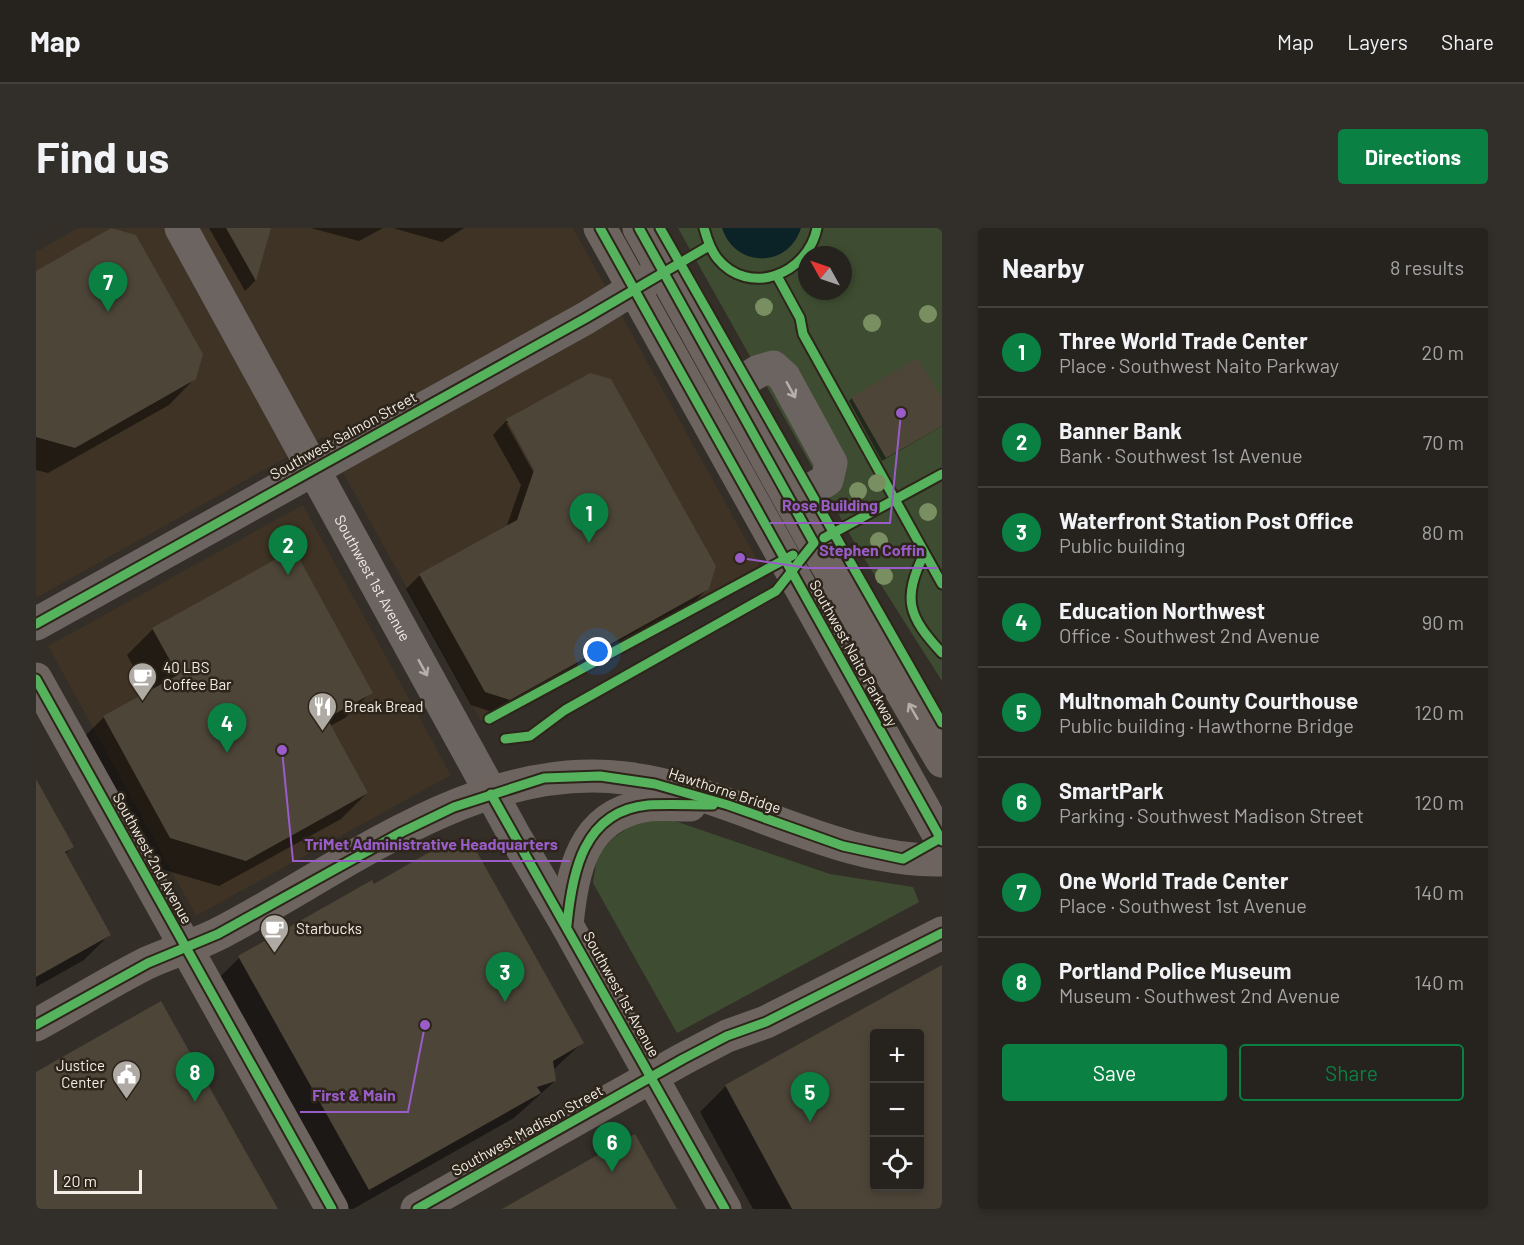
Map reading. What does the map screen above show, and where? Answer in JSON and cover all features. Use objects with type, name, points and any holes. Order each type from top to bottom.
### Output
[{"type":"main road","name":"Southwest Naito Parkway","points":[[600,228],[942,842]]},
{"type":"main road","name":"Southwest Naito Parkway","points":[[639,228],[791,501],[942,761]]},
{"type":"main road","name":"Southwest 2nd Avenue","points":[[36,679],[332,1209]]},
{"type":"main road","name":"Hawthorne Bridge","points":[[36,1025],[148,963],[218,934],[402,832],[454,807],[544,778],[600,776],[655,784],[728,805],[843,846],[881,855],[942,860]]},
{"type":"main road","points":[[567,925],[571,881],[578,861],[594,833],[606,822],[633,808],[647,806],[728,805]]},
{"type":"main road","name":"Southwest 1st Avenue","points":[[567,925],[725,1209]]},
{"type":"main road","points":[[652,1078],[727,1036],[758,1009],[938,927]]},
{"type":"main road","name":"Southwest Madison Street","points":[[417,1209],[652,1078]]},
{"type":"street","name":"Southwest 1st Avenue","points":[[181,228],[491,794],[567,925]]},
{"type":"street","name":"Southwest Salmon Street","points":[[36,624],[663,271]]},
{"type":"street","points":[[729,388],[759,370],[773,367],[784,377],[789,386],[831,463],[827,480],[791,501]]},
{"type":"shaded area","points":[[78,228],[573,228],[760,565],[481,721],[323,437],[36,598],[36,252]]},
{"type":"shaded area","points":[[303,505],[451,775],[196,916],[48,646]]},
{"type":"green space","points":[[678,228],[942,228],[942,681],[857,547]]},
{"type":"green space","points":[[669,819],[830,874],[913,887],[919,902],[677,1033],[593,883],[597,857],[612,839],[633,824]]},
{"type":"water","points":[[722,228],[801,228],[785,251],[774,257],[762,258],[738,251]]},
{"type":"building","points":[[111,228],[136,235],[203,354],[196,379],[75,448],[36,437],[36,271]]},
{"type":"building","points":[[226,228],[271,228],[256,281]]},
{"type":"building","points":[[918,358],[942,399],[942,426],[886,458],[851,397]]},
{"type":"building","points":[[590,373],[611,379],[716,566],[709,589],[510,700],[485,692],[419,574],[517,520],[534,470],[506,419]]},
{"type":"building","points":[[294,549],[373,693],[327,718],[368,793],[246,861],[170,838],[103,716],[178,675],[152,628]]},
{"type":"building","points":[[36,779],[74,847],[65,852],[111,935],[36,977]]},
{"type":"building","points":[[452,839],[459,852],[473,845],[584,1043],[553,1061],[556,1081],[537,1087],[541,1093],[369,1190],[238,956],[372,880],[374,884]]},
{"type":"building","points":[[942,965],[942,1209],[792,1209],[725,1085]]},
{"type":"building","name":"Justice Center","points":[[161,1001],[278,1209],[36,1209],[36,1072]]},
{"type":"building","points":[[635,1134],[677,1209],[502,1209]]},
{"type":"cycle path","points":[[600,228],[942,841]]},
{"type":"cycle path","points":[[505,739],[530,736],[565,710],[776,591],[814,543],[639,228]]},
{"type":"cycle path","points":[[660,228],[942,723]]},
{"type":"cycle path","points":[[704,228],[715,255],[730,270],[745,277],[760,278],[776,275],[790,268],[802,258],[817,228]]},
{"type":"cycle path","points":[[36,624],[586,318],[709,246]]},
{"type":"cycle path","points":[[777,276],[800,318],[803,334],[942,584]]},
{"type":"cycle path","points":[[824,538],[942,474]]},
{"type":"cycle path","points":[[924,554],[913,584],[912,607],[922,628],[942,653]]},
{"type":"cycle path","points":[[489,719],[793,555]]},
{"type":"cycle path","points":[[36,679],[332,1209]]},
{"type":"cycle path","points":[[36,1025],[148,963],[218,934],[402,832],[454,807],[544,778],[600,776],[655,784],[728,805],[843,846],[903,859],[942,837]]},
{"type":"cycle path","points":[[491,794],[725,1209]]},
{"type":"cycle path","points":[[567,925],[573,885],[585,848],[595,832],[609,819],[626,810],[648,805],[713,805]]},
{"type":"cycle path","points":[[417,1209],[683,1059],[727,1036],[766,1022],[942,933]]},
{"type":"place","name":"One World Trade Center","points":[[108,312]]},
{"type":"place","name":"Rose Building","points":[[901,413]]},
{"type":"place","name":"Three World Trade Center","points":[[589,543]]},
{"type":"place","name":"Stephen Coffin","points":[[740,558]]},
{"type":"place","name":"Banner Bank","points":[[288,575]]},
{"type":"place","name":"40 LBS Coffee Bar","points":[[142,702]]},
{"type":"place","name":"Break Bread","points":[[323,732]]},
{"type":"place","name":"TriMet Administrative Headquarters","points":[[282,750]]},
{"type":"place","name":"Education Northwest","points":[[227,753]]},
{"type":"place","name":"Starbucks","points":[[275,954]]},
{"type":"place","name":"Waterfront Station Post Office","points":[[505,1002]]},
{"type":"place","name":"First & Main","points":[[425,1025]]},
{"type":"place","name":"Justice Center","points":[[126,1100]]},
{"type":"place","name":"Portland Police Museum","points":[[195,1102]]},
{"type":"place","name":"Multnomah County Courthouse","points":[[810,1122]]},
{"type":"place","name":"SmartPark","points":[[612,1172]]}]
